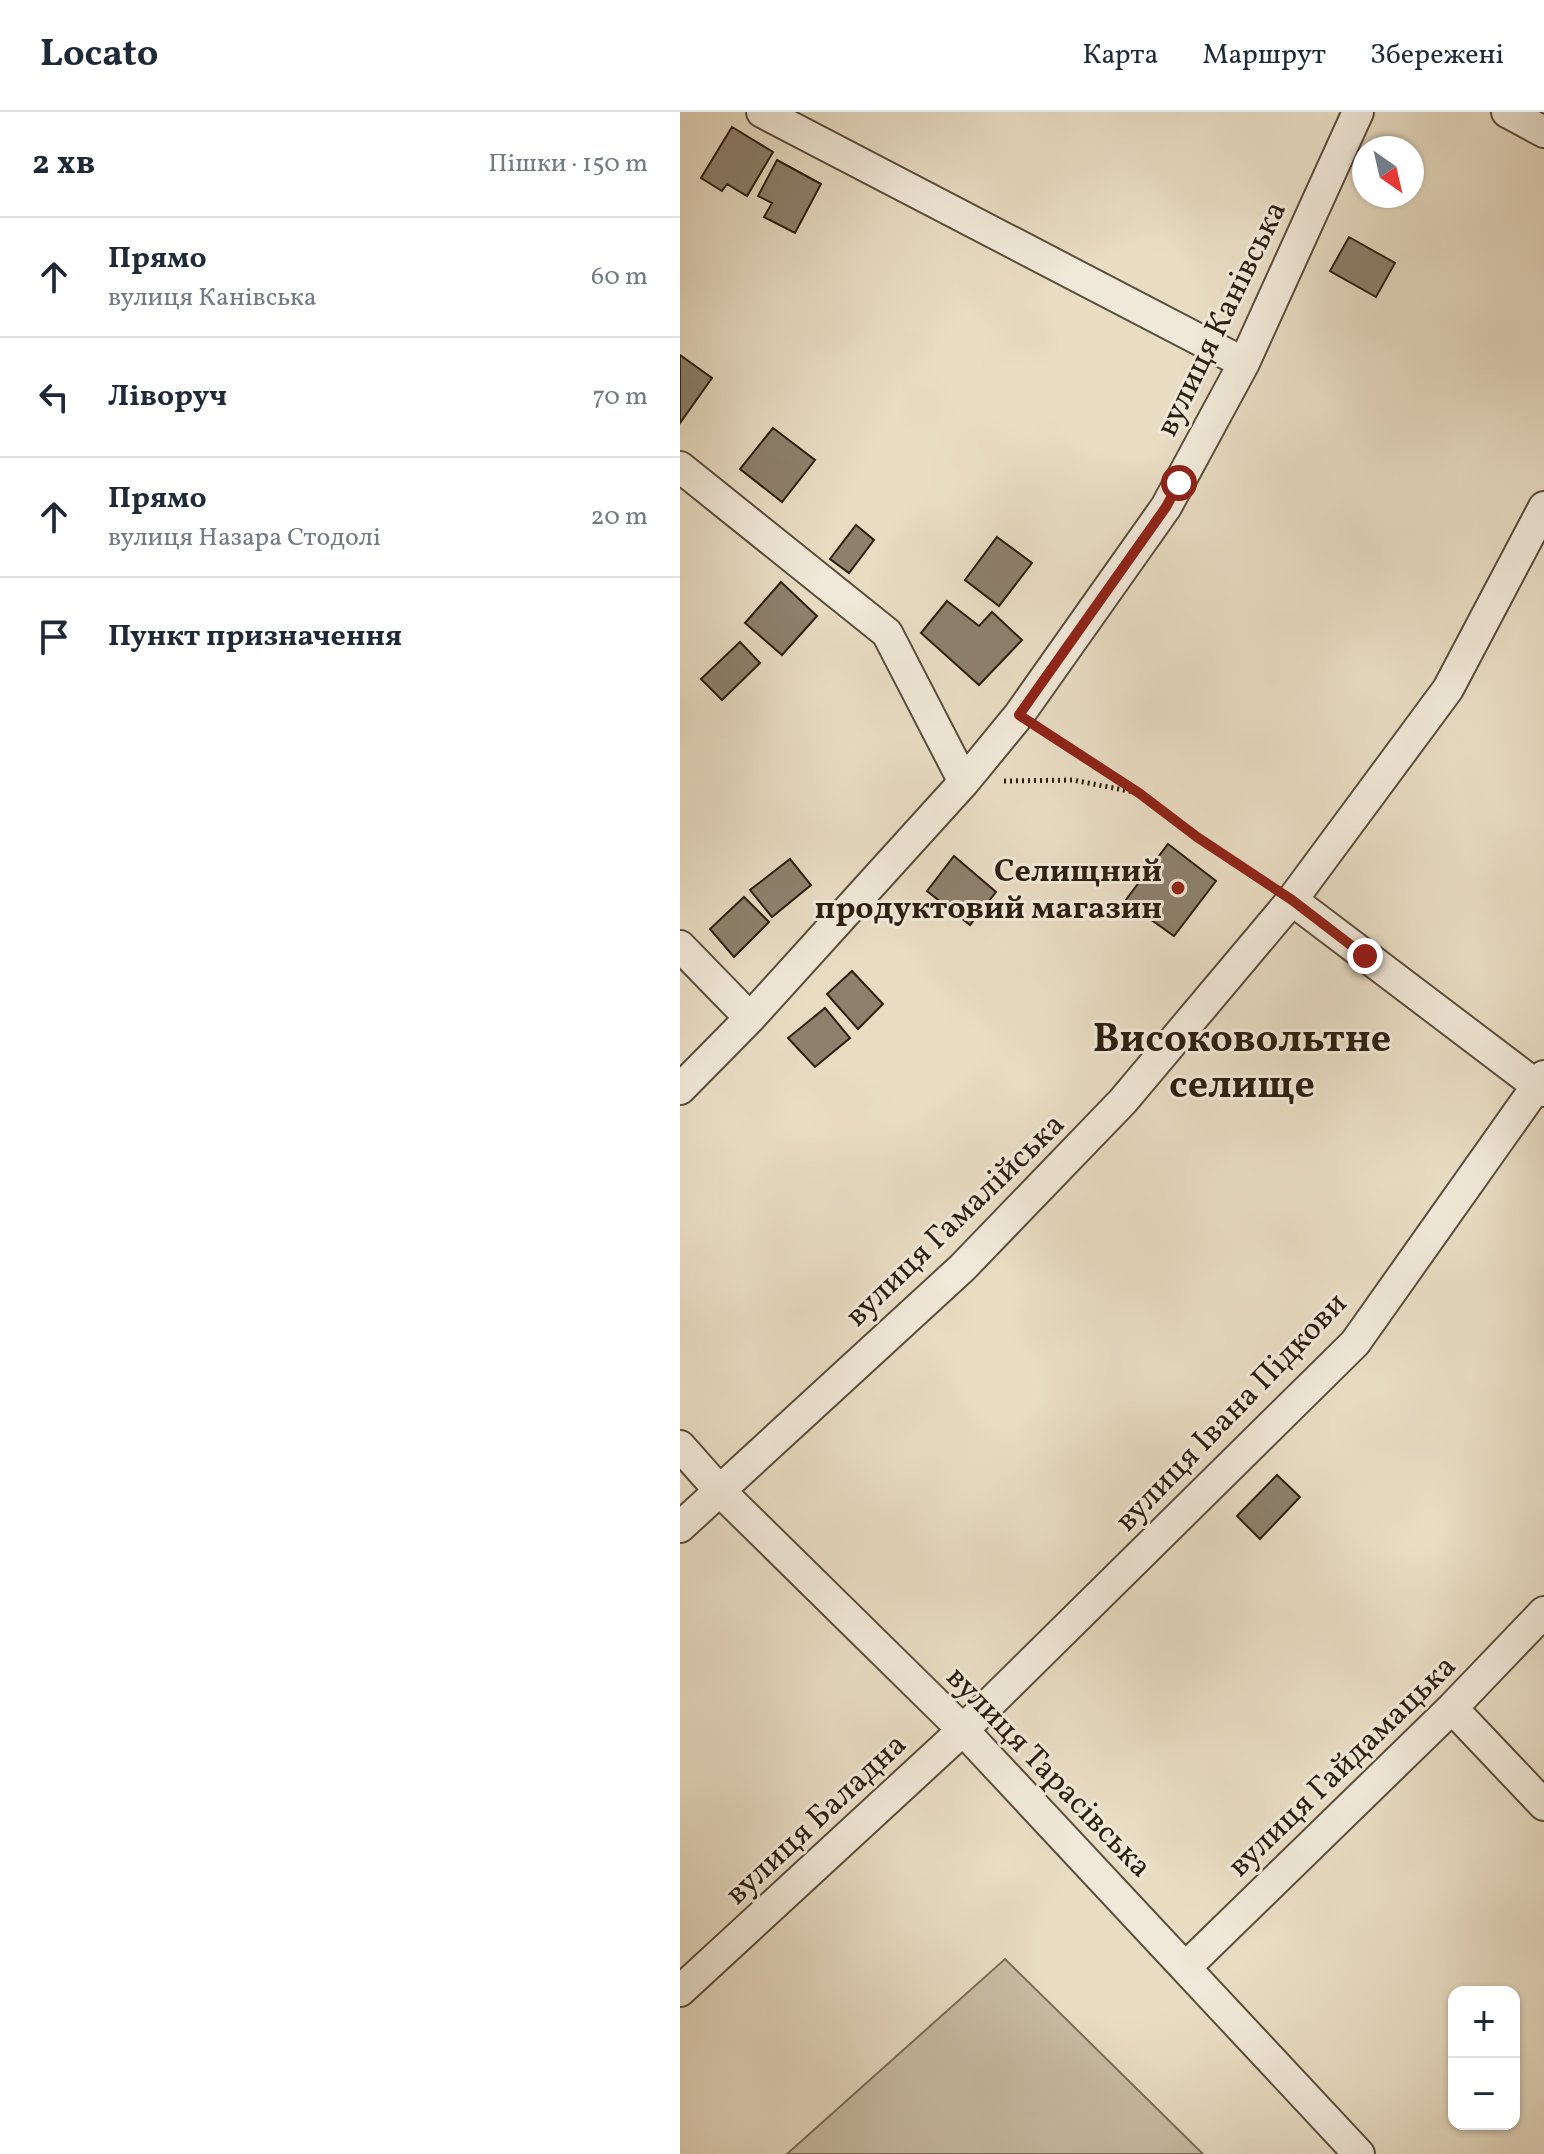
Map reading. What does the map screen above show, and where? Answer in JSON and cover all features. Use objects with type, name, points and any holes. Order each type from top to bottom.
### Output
[{"type":"street","points":[[762,112],[1244,363]]},
{"type":"street","name":"вулиця Канівська","points":[[680,1089],[750,1018],[964,782],[1019,715],[1166,507],[1244,363],[1358,112]]},
{"type":"street","points":[[1507,112],[1544,132]]},
{"type":"street","points":[[680,467],[887,633],[964,782]]},
{"type":"street","name":"вулиця Гамалійська","points":[[680,1527],[962,1268],[1123,1101],[1292,900],[1448,689],[1544,507]]},
{"type":"street","points":[[1292,900],[1542,1084]]},
{"type":"street","points":[[680,946],[750,1018]]},
{"type":"street","name":"вулиця Івана Підкови","points":[[963,1730],[1355,1343],[1542,1084]]},
{"type":"street","name":"вулиця Тарасівська","points":[[680,1446],[719,1490],[963,1730],[1359,2154]]},
{"type":"street","name":"вулиця Гайдамацька","points":[[1186,1967],[1452,1708],[1544,1612]]},
{"type":"street","points":[[1452,1708],[1544,1805]]},
{"type":"street","name":"вулиця Баладна","points":[[680,1991],[963,1730]]},
{"type":"path","points":[[1019,715],[1139,793],[1197,837],[1292,900]]},
{"type":"path","points":[[964,782],[1073,780],[1139,793]]},
{"type":"shaded area","points":[[1005,1959],[1203,2154],[787,2154]]},
{"type":"building","points":[[732,127],[773,152],[747,196],[727,184],[722,191],[701,178]]},
{"type":"building","points":[[777,160],[821,184],[795,233],[764,217],[772,203],[758,196]]},
{"type":"building","points":[[1349,237],[1395,263],[1376,297],[1330,271]]},
{"type":"building","points":[[680,355],[712,378],[680,423]]},
{"type":"building","points":[[773,428],[815,460],[782,502],[740,469]]},
{"type":"building","points":[[856,525],[874,540],[849,573],[830,559]]},
{"type":"building","points":[[997,537],[1032,563],[999,606],[965,580]]},
{"type":"building","points":[[781,582],[817,616],[782,655],[745,623]]},
{"type":"building","points":[[947,601],[979,626],[992,612],[1022,640],[979,685],[921,633]]},
{"type":"building","points":[[740,642],[760,663],[722,700],[701,679]]},
{"type":"building","points":[[1168,844],[1216,881],[1174,936],[1125,901]]},
{"type":"building","points":[[954,856],[996,892],[970,925],[927,891]]},
{"type":"building","points":[[790,859],[811,885],[772,917],[750,890]]},
{"type":"building","points":[[744,897],[769,922],[734,957],[710,929]]},
{"type":"building","points":[[852,971],[883,1004],[858,1029],[827,994]]},
{"type":"building","points":[[825,1008],[850,1038],[815,1067],[788,1038]]},
{"type":"building","points":[[1277,1475],[1300,1497],[1260,1539],[1237,1516]]},
{"type":"place","name":"Селищний продуктовий магазин","points":[[1178,888]]},
{"type":"district","name":"Високовольтне селище","points":[[1242,1060]]},
{"type":"route","points":[[1179,483],[1166,507],[1019,715],[1139,793],[1197,837],[1292,900],[1365,956]]}]
